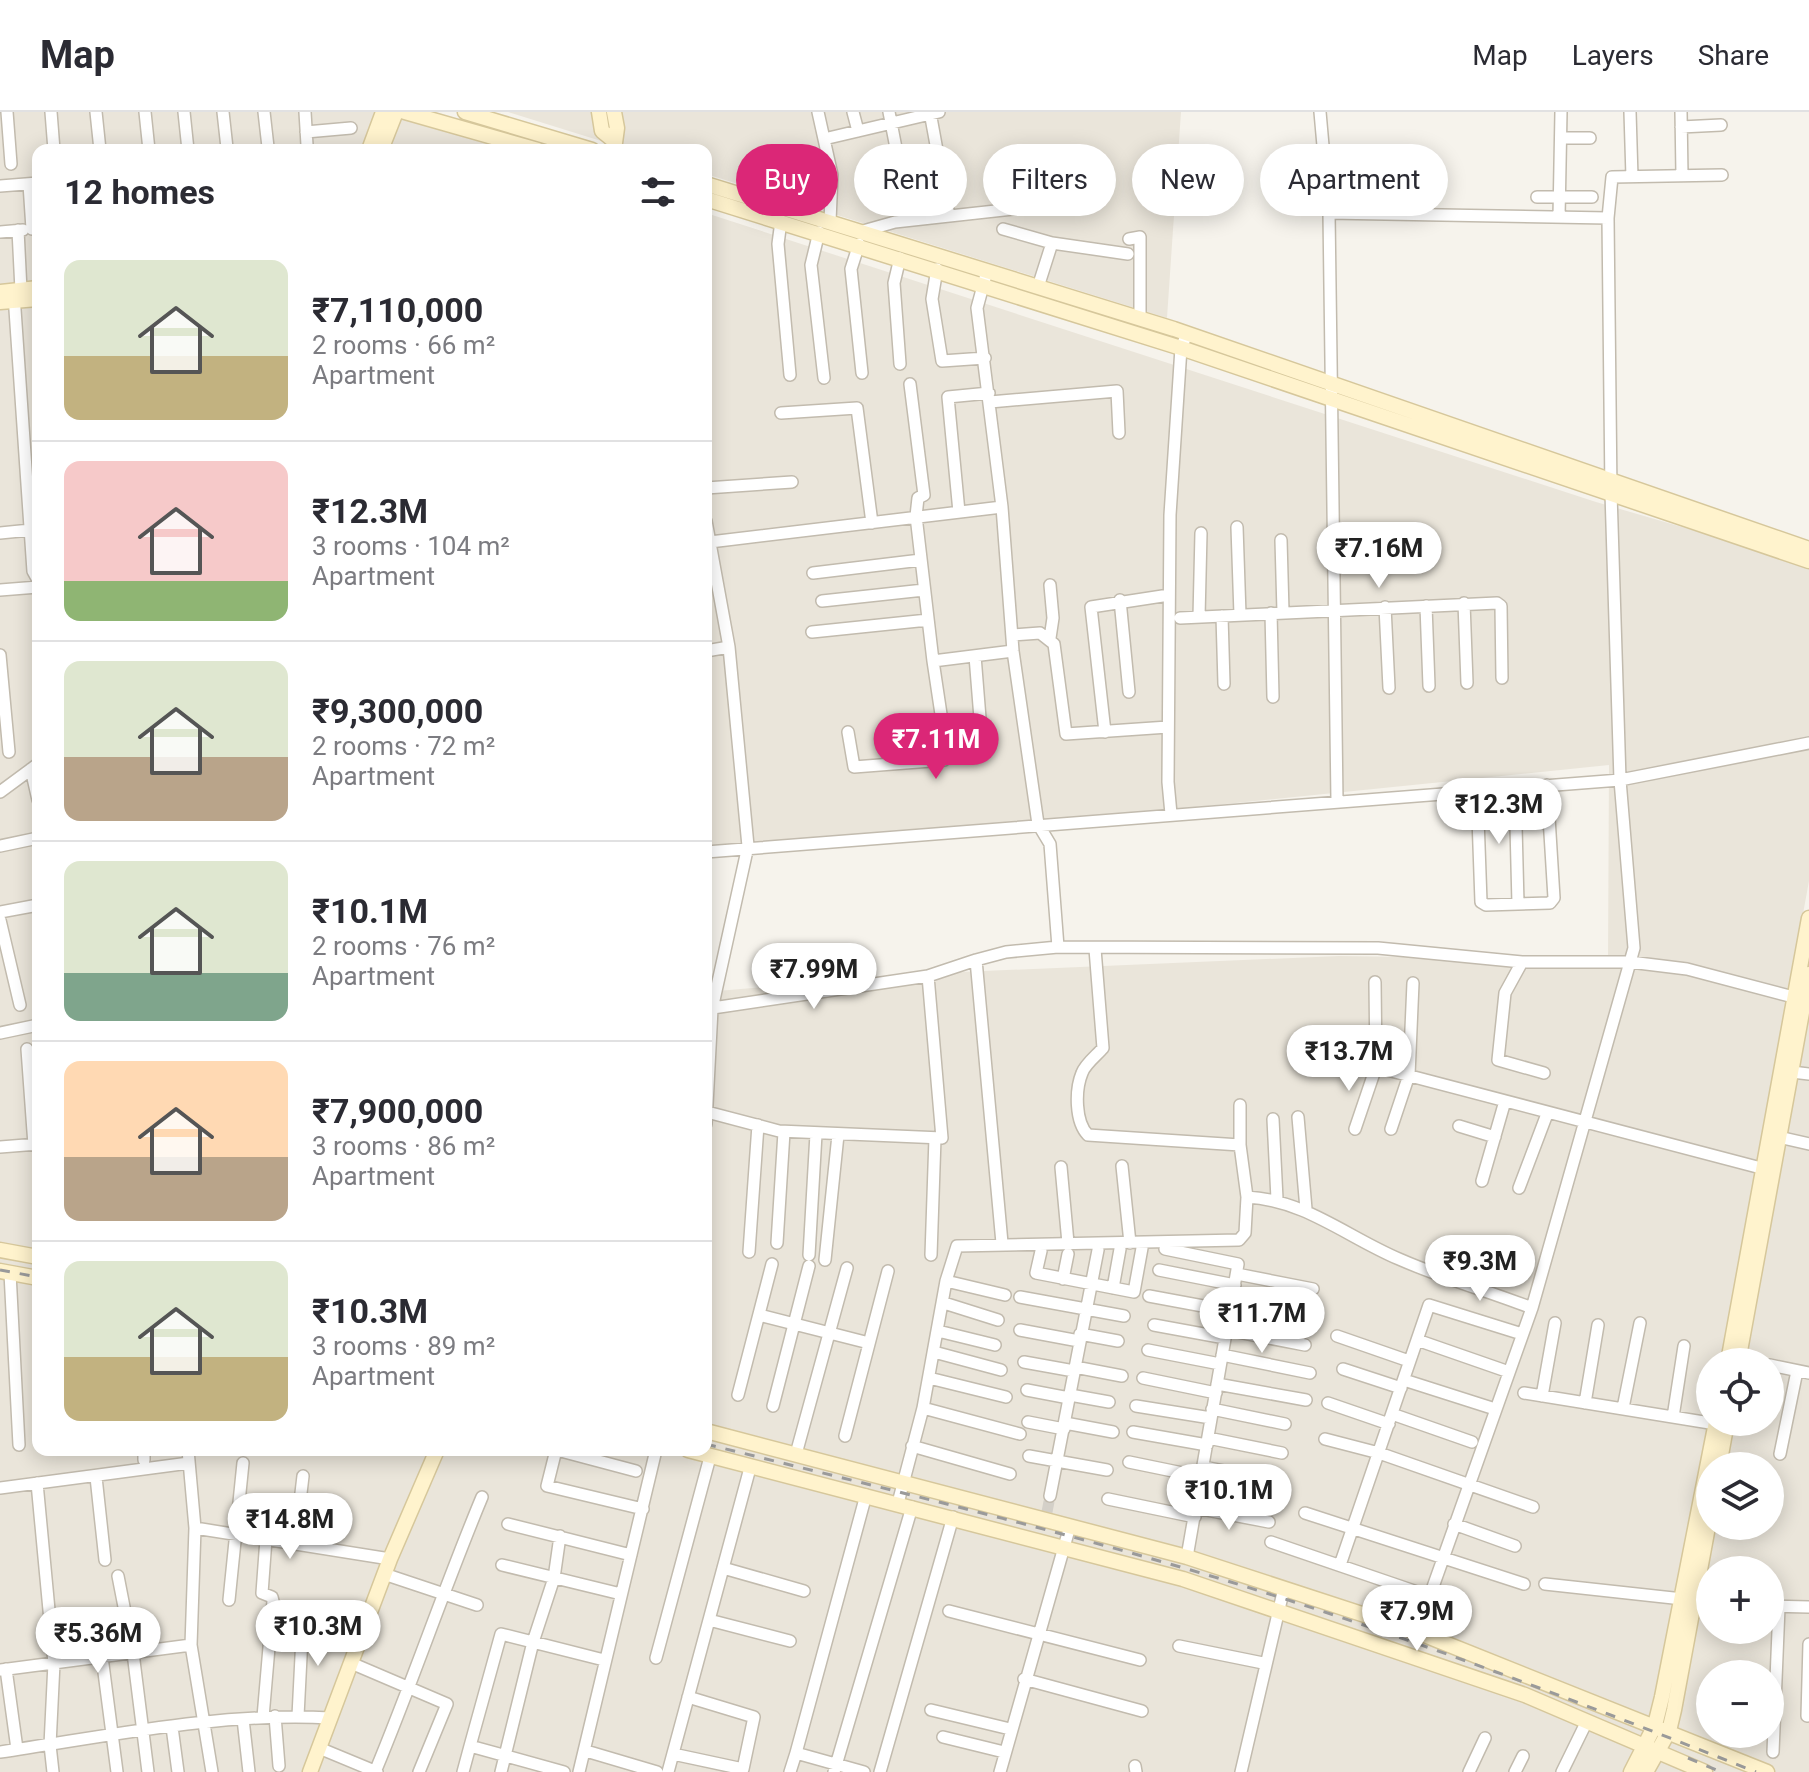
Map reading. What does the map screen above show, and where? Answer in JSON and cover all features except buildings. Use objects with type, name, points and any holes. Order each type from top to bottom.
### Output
[{"type":"street","points":[[7,112],[11,164]]},
{"type":"street","points":[[51,112],[54,144]]},
{"type":"street","points":[[96,112],[99,144]]},
{"type":"street","points":[[145,112],[148,144]]},
{"type":"street","points":[[184,112],[187,144]]},
{"type":"street","points":[[223,112],[227,144]]},
{"type":"street","points":[[264,112],[268,144]]},
{"type":"street","points":[[305,112],[306,139],[351,128]]},
{"type":"street","points":[[371,144],[383,112]]},
{"type":"street","points":[[383,144],[396,112]]},
{"type":"street","points":[[405,112],[517,144]]},
{"type":"street","points":[[465,112],[572,144]]},
{"type":"street","points":[[599,112],[602,131],[612,144]]},
{"type":"street","points":[[613,144],[617,128],[614,112]]},
{"type":"street","points":[[818,112],[832,175],[830,221]]},
{"type":"street","points":[[853,112],[858,131]]},
{"type":"street","points":[[1320,112],[1323,144]]},
{"type":"street","points":[[1559,217],[1561,112]]},
{"type":"street","points":[[1630,112],[1632,177]]},
{"type":"street","points":[[1681,112],[1682,175]]},
{"type":"street","points":[[824,139],[858,131],[890,118],[933,113],[938,144]]},
{"type":"street","points":[[890,118],[910,220]]},
{"type":"street","points":[[1681,127],[1721,125]]},
{"type":"street","points":[[1561,138],[1590,138]]},
{"type":"street","points":[[1417,1632],[1532,1308],[1634,948],[1620,780],[1611,486],[1608,218],[1612,177],[1722,175]]},
{"type":"street","points":[[0,186],[32,183]]},
{"type":"street","points":[[712,186],[830,221],[900,258],[937,269],[1038,287],[1140,319],[1184,341]]},
{"type":"street","points":[[1537,197],[1592,197]]},
{"type":"street","points":[[712,201],[819,232],[861,238],[985,277],[1809,549]]},
{"type":"street","points":[[1448,215],[1608,218]]},
{"type":"street","points":[[861,238],[910,220],[949,216]]},
{"type":"street","points":[[1329,216],[1337,801]]},
{"type":"street","points":[[781,221],[778,244],[790,375]]},
{"type":"street","points":[[0,232],[32,229]]},
{"type":"street","points":[[1003,229],[1052,243],[1128,254]]},
{"type":"street","points":[[18,230],[10,295],[32,557]]},
{"type":"street","points":[[819,232],[811,265],[824,378]]},
{"type":"street","points":[[1129,239],[1140,237],[1140,319]]},
{"type":"street","points":[[861,238],[851,269],[862,373]]},
{"type":"street","points":[[1038,287],[1052,243]]},
{"type":"street","points":[[900,258],[894,283],[900,364]]},
{"type":"street","points":[[937,269],[932,299],[942,361],[985,358]]},
{"type":"street","points":[[985,277],[977,308],[1002,507],[1013,651],[1038,824],[1050,844],[1058,947]]},
{"type":"street","points":[[10,295],[32,290]]},
{"type":"street","points":[[10,295],[32,298]]},
{"type":"street","points":[[1171,814],[1168,727],[1170,515],[1184,341]]},
{"type":"street","points":[[848,732],[854,767],[944,760],[947,754],[916,516],[918,498],[924,495],[910,384]]},
{"type":"street","points":[[959,512],[948,397],[1117,391],[1119,433]]},
{"type":"street","points":[[781,413],[857,408],[872,523]]},
{"type":"street","points":[[712,488],[792,482]]},
{"type":"street","points":[[1611,486],[1809,561]]},
{"type":"street","points":[[712,542],[1002,507]]},
{"type":"street","points":[[1237,527],[1240,615]]},
{"type":"street","points":[[0,533],[30,530]]},
{"type":"street","points":[[1199,617],[1201,533]]},
{"type":"street","points":[[1273,697],[1281,540]]},
{"type":"street","points":[[712,553],[729,647],[748,846],[712,996]]},
{"type":"street","points":[[813,573],[921,560]]},
{"type":"street","points":[[1050,585],[1053,618],[1050,638]]},
{"type":"street","points":[[0,590],[32,587]]},
{"type":"street","points":[[822,601],[924,590]]},
{"type":"street","points":[[1105,732],[1091,607],[1120,600],[1169,595]]},
{"type":"street","points":[[1120,600],[1129,692]]},
{"type":"street","points":[[1180,618],[1464,603],[1501,606],[1502,678]]},
{"type":"street","points":[[1464,603],[1467,683]]},
{"type":"street","points":[[1426,606],[1429,686]]},
{"type":"street","points":[[1385,607],[1389,688]]},
{"type":"street","points":[[1222,616],[1224,684]]},
{"type":"street","points":[[812,632],[928,620]]},
{"type":"street","points":[[1012,635],[1040,633],[1054,644],[1066,734],[1168,727]]},
{"type":"street","points":[[712,650],[729,647]]},
{"type":"street","points":[[933,661],[1013,651]]},
{"type":"street","points":[[0,655],[9,752]]},
{"type":"street","points":[[975,656],[982,743]]},
{"type":"street","points":[[712,851],[1620,780],[1809,743]]},
{"type":"street","points":[[0,792],[32,769]]},
{"type":"street","points":[[1477,790],[1481,902],[1486,905],[1550,903],[1554,898],[1547,785]]},
{"type":"street","points":[[1515,787],[1518,904]]},
{"type":"street","points":[[0,846],[32,839]]},
{"type":"street","points":[[0,912],[32,906]]},
{"type":"street","points":[[1735,1348],[1761,1168],[1774,1136],[1792,1072],[1803,999],[1809,918]]},
{"type":"street","points":[[0,920],[4,948],[20,1005]]},
{"type":"street","points":[[712,1009],[928,976],[1006,952],[1058,947],[1378,948],[1522,962],[1630,962],[1703,972],[1803,999]]},
{"type":"street","points":[[1095,949],[1103,1048],[1082,1072],[1078,1111],[1080,1127],[1088,1135],[1240,1145]]},
{"type":"street","points":[[976,960],[1002,1243]]},
{"type":"street","points":[[1522,962],[1505,993],[1498,1060],[1544,1073]]},
{"type":"street","points":[[1735,1348],[1774,1136],[1809,974]]},
{"type":"street","points":[[712,1119],[784,1132],[942,1138],[928,976]]},
{"type":"street","points":[[0,981],[13,978]]},
{"type":"street","points":[[1355,1129],[1376,1067],[1375,982]]},
{"type":"street","points":[[1391,1129],[1409,1075],[1413,983]]},
{"type":"street","points":[[0,1033],[32,1026]]},
{"type":"street","points":[[27,1049],[32,1102]]},
{"type":"street","points":[[1376,1067],[1585,1125],[1761,1168]]},
{"type":"street","points":[[1792,1072],[1809,1074]]},
{"type":"street","points":[[1482,1181],[1505,1101]]},
{"type":"street","points":[[835,1768],[905,1505],[903,1482],[923,1408],[946,1281],[957,1246],[1002,1243],[1068,1248],[1239,1240],[1245,1233],[1247,1197],[1240,1145],[1240,1105]]},
{"type":"street","points":[[1519,1188],[1547,1114]]},
{"type":"street","points":[[1298,1117],[1306,1209]]},
{"type":"street","points":[[1273,1119],[1277,1199]]},
{"type":"street","points":[[749,1252],[758,1125]]},
{"type":"street","points":[[1459,1126],[1495,1137]]},
{"type":"street","points":[[777,1243],[784,1132]]},
{"type":"street","points":[[773,1406],[809,1260],[816,1134]]},
{"type":"street","points":[[825,1260],[838,1135]]},
{"type":"street","points":[[1774,1136],[1809,1144]]},
{"type":"street","points":[[931,1255],[935,1138]]},
{"type":"street","points":[[0,1147],[32,1145]]},
{"type":"street","points":[[1113,1288],[1125,1246],[1122,1166]]},
{"type":"street","points":[[1061,1167],[1068,1248],[1063,1279]]},
{"type":"street","points":[[1247,1197],[1277,1199],[1306,1209],[1399,1259],[1532,1308]]},
{"type":"street","points":[[1041,1251],[1036,1273],[1134,1292],[1142,1248]]},
{"type":"street","points":[[1165,1249],[1238,1264],[1187,1557]]},
{"type":"street","points":[[0,1250],[32,1256]]},
{"type":"street","points":[[1050,1496],[1098,1250]]},
{"type":"street","points":[[738,1395],[772,1264]]},
{"type":"street","points":[[796,1454],[847,1268]]},
{"type":"street","points":[[1159,1270],[1313,1289]]},
{"type":"street","points":[[845,1436],[888,1271]]},
{"type":"street","points":[[19,1445],[5,1272],[32,1277]]},
{"type":"street","points":[[946,1281],[1005,1295]]},
{"type":"street","points":[[1149,1296],[1312,1318]]},
{"type":"street","points":[[1020,1297],[1124,1316]]},
{"type":"street","points":[[944,1303],[998,1320]]},
{"type":"street","points":[[1340,1565],[1429,1305],[1522,1334]]},
{"type":"street","points":[[759,1315],[869,1343]]},
{"type":"street","points":[[1542,1396],[1555,1323]]},
{"type":"street","points":[[1623,1408],[1640,1323]]},
{"type":"street","points":[[1154,1325],[1305,1345]]},
{"type":"street","points":[[1585,1403],[1598,1325]]},
{"type":"street","points":[[1020,1330],[1118,1341]]},
{"type":"street","points":[[938,1331],[995,1345]]},
{"type":"street","points":[[1337,1336],[1409,1361]]},
{"type":"street","points":[[1417,1340],[1509,1372]]},
{"type":"street","points":[[1673,1417],[1684,1346]]},
{"type":"street","points":[[1148,1350],[1310,1373]]},
{"type":"street","points":[[934,1352],[1001,1370]]},
{"type":"street","points":[[1024,1362],[1122,1376]]},
{"type":"street","points":[[1343,1369],[1495,1409]]},
{"type":"street","points":[[1781,1452],[1803,1372]]},
{"type":"street","points":[[929,1378],[1006,1397]]},
{"type":"street","points":[[1143,1378],[1306,1400]]},
{"type":"street","points":[[1027,1390],[1109,1402]]},
{"type":"street","points":[[1524,1393],[1696,1420]]},
{"type":"street","points":[[1328,1403],[1472,1442]]},
{"type":"street","points":[[1136,1406],[1285,1424]]},
{"type":"street","points":[[923,1408],[1020,1434]]},
{"type":"street","points":[[1028,1422],[1113,1432]]},
{"type":"street","points":[[1133,1432],[1282,1453]]},
{"type":"street","points":[[712,1433],[1046,1516],[1070,1526],[1187,1557],[1284,1588],[1417,1632],[1767,1772]]},
{"type":"street","points":[[1702,1556],[1718,1436]]},
{"type":"street","points":[[1325,1439],[1379,1453],[1533,1507]]},
{"type":"street","points":[[912,1446],[1010,1474]]},
{"type":"street","points":[[0,1488],[96,1477],[188,1456],[195,1528],[191,1645],[212,1772]]},
{"type":"street","points":[[310,1772],[384,1574],[434,1456]]},
{"type":"street","points":[[554,1456],[547,1486],[643,1509]]},
{"type":"street","points":[[579,1456],[636,1471]]},
{"type":"street","points":[[579,1772],[655,1456]]},
{"type":"street","points":[[707,1456],[1064,1546],[1276,1609],[1525,1695],[1705,1772]]},
{"type":"street","points":[[1029,1456],[1107,1470]]},
{"type":"street","points":[[656,1658],[710,1457]]},
{"type":"street","points":[[1129,1462],[1279,1482]]},
{"type":"street","points":[[229,1600],[243,1463]]},
{"type":"street","points":[[668,1772],[750,1468]]},
{"type":"street","points":[[295,1544],[303,1476]]},
{"type":"street","points":[[96,1477],[105,1560]]},
{"type":"street","points":[[37,1483],[54,1663],[50,1745],[53,1772]]},
{"type":"street","points":[[790,1772],[866,1495]]},
{"type":"street","points":[[319,1748],[376,1772],[410,1689],[442,1593],[482,1497]]},
{"type":"street","points":[[1108,1499],[1269,1522]]},
{"type":"street","points":[[1305,1513],[1352,1531],[1442,1556],[1524,1584]]},
{"type":"street","points":[[880,1772],[953,1517]]},
{"type":"street","points":[[508,1524],[631,1555]]},
{"type":"street","points":[[1454,1524],[1515,1546]]},
{"type":"street","points":[[1000,1772],[1036,1635],[1070,1526]]},
{"type":"street","points":[[195,1528],[390,1559]]},
{"type":"street","points":[[501,1772],[533,1642],[554,1578],[560,1536]]},
{"type":"street","points":[[266,1539],[262,1593],[272,1597],[273,1601],[269,1717],[279,1766]]},
{"type":"street","points":[[1271,1542],[1423,1594]]},
{"type":"street","points":[[502,1565],[621,1594]]},
{"type":"street","points":[[723,1568],[804,1591]]},
{"type":"street","points":[[384,1574],[477,1605]]},
{"type":"street","points":[[118,1576],[133,1653],[148,1772]]},
{"type":"street","points":[[1545,1584],[1696,1600],[1662,1728],[1650,1750],[1631,1772]]},
{"type":"street","points":[[1241,1772],[1263,1663],[1284,1588]]},
{"type":"street","points":[[1784,1607],[1809,1607]]},
{"type":"street","points":[[949,1611],[1140,1660]]},
{"type":"street","points":[[298,1716],[303,1617]]},
{"type":"street","points":[[709,1620],[790,1641]]},
{"type":"street","points":[[463,1772],[501,1634],[604,1660]]},
{"type":"street","points":[[1773,1752],[1774,1644]]},
{"type":"street","points":[[1807,1716],[1809,1644]]},
{"type":"street","points":[[17,1749],[3,1669],[191,1645]]},
{"type":"street","points":[[1179,1646],[1263,1663]]},
{"type":"street","points":[[102,1657],[117,1772]]},
{"type":"street","points":[[351,1663],[447,1704],[419,1772]]},
{"type":"street","points":[[1024,1679],[1142,1711]]},
{"type":"street","points":[[673,1754],[743,1771],[754,1717],[688,1697]]},
{"type":"street","points":[[931,1710],[1010,1729]]},
{"type":"street","points":[[0,1752],[206,1722],[298,1716],[330,1718]]},
{"type":"street","points":[[243,1719],[249,1772]]},
{"type":"street","points":[[1562,1772],[1587,1721]]},
{"type":"street","points":[[172,1727],[178,1772]]},
{"type":"street","points":[[943,1737],[1004,1752]]},
{"type":"street","points":[[1469,1772],[1485,1738]]},
{"type":"street","points":[[470,1746],[564,1772]]},
{"type":"street","points":[[1646,1772],[1650,1750]]},
{"type":"street","points":[[586,1751],[657,1772]]},
{"type":"street","points":[[796,1753],[835,1768],[864,1772]]},
{"type":"street","points":[[1515,1772],[1523,1756]]},
{"type":"shaded area","points":[[0,112],[396,112],[495,144],[32,144],[32,1456],[712,1456],[712,991],[914,974],[1339,956],[1608,960],[1609,765],[712,856],[712,215],[1596,502],[1809,564],[1809,881],[1724,1348],[1696,1348],[1696,1436],[1707,1436],[1704,1452],[1696,1452],[1696,1495],[1649,1747],[1637,1772],[0,1772]]},
{"type":"shaded area","points":[[508,112],[1181,112],[1179,144],[1132,144],[1132,216],[1174,216],[1167,318],[838,215],[838,144],[736,144],[736,183],[712,176],[712,144],[611,144]]},
{"type":"shaded area","points":[[1809,968],[1809,1772],[1655,1772],[1665,1752],[1696,1583],[1696,1644],[1784,1644],[1784,1556],[1701,1556],[1704,1540],[1784,1540],[1784,1452],[1720,1452],[1722,1436],[1784,1436],[1784,1348],[1739,1348]]},
{"type":"tunnel","points":[[1047,1512],[1050,1496]]},
{"type":"railway","points":[[0,1270],[32,1276]]},
{"type":"railway","points":[[712,1446],[1029,1525],[1221,1579],[1490,1670],[1756,1772]]},
{"type":"railway","points":[[1688,1758],[1721,1772]]}]
